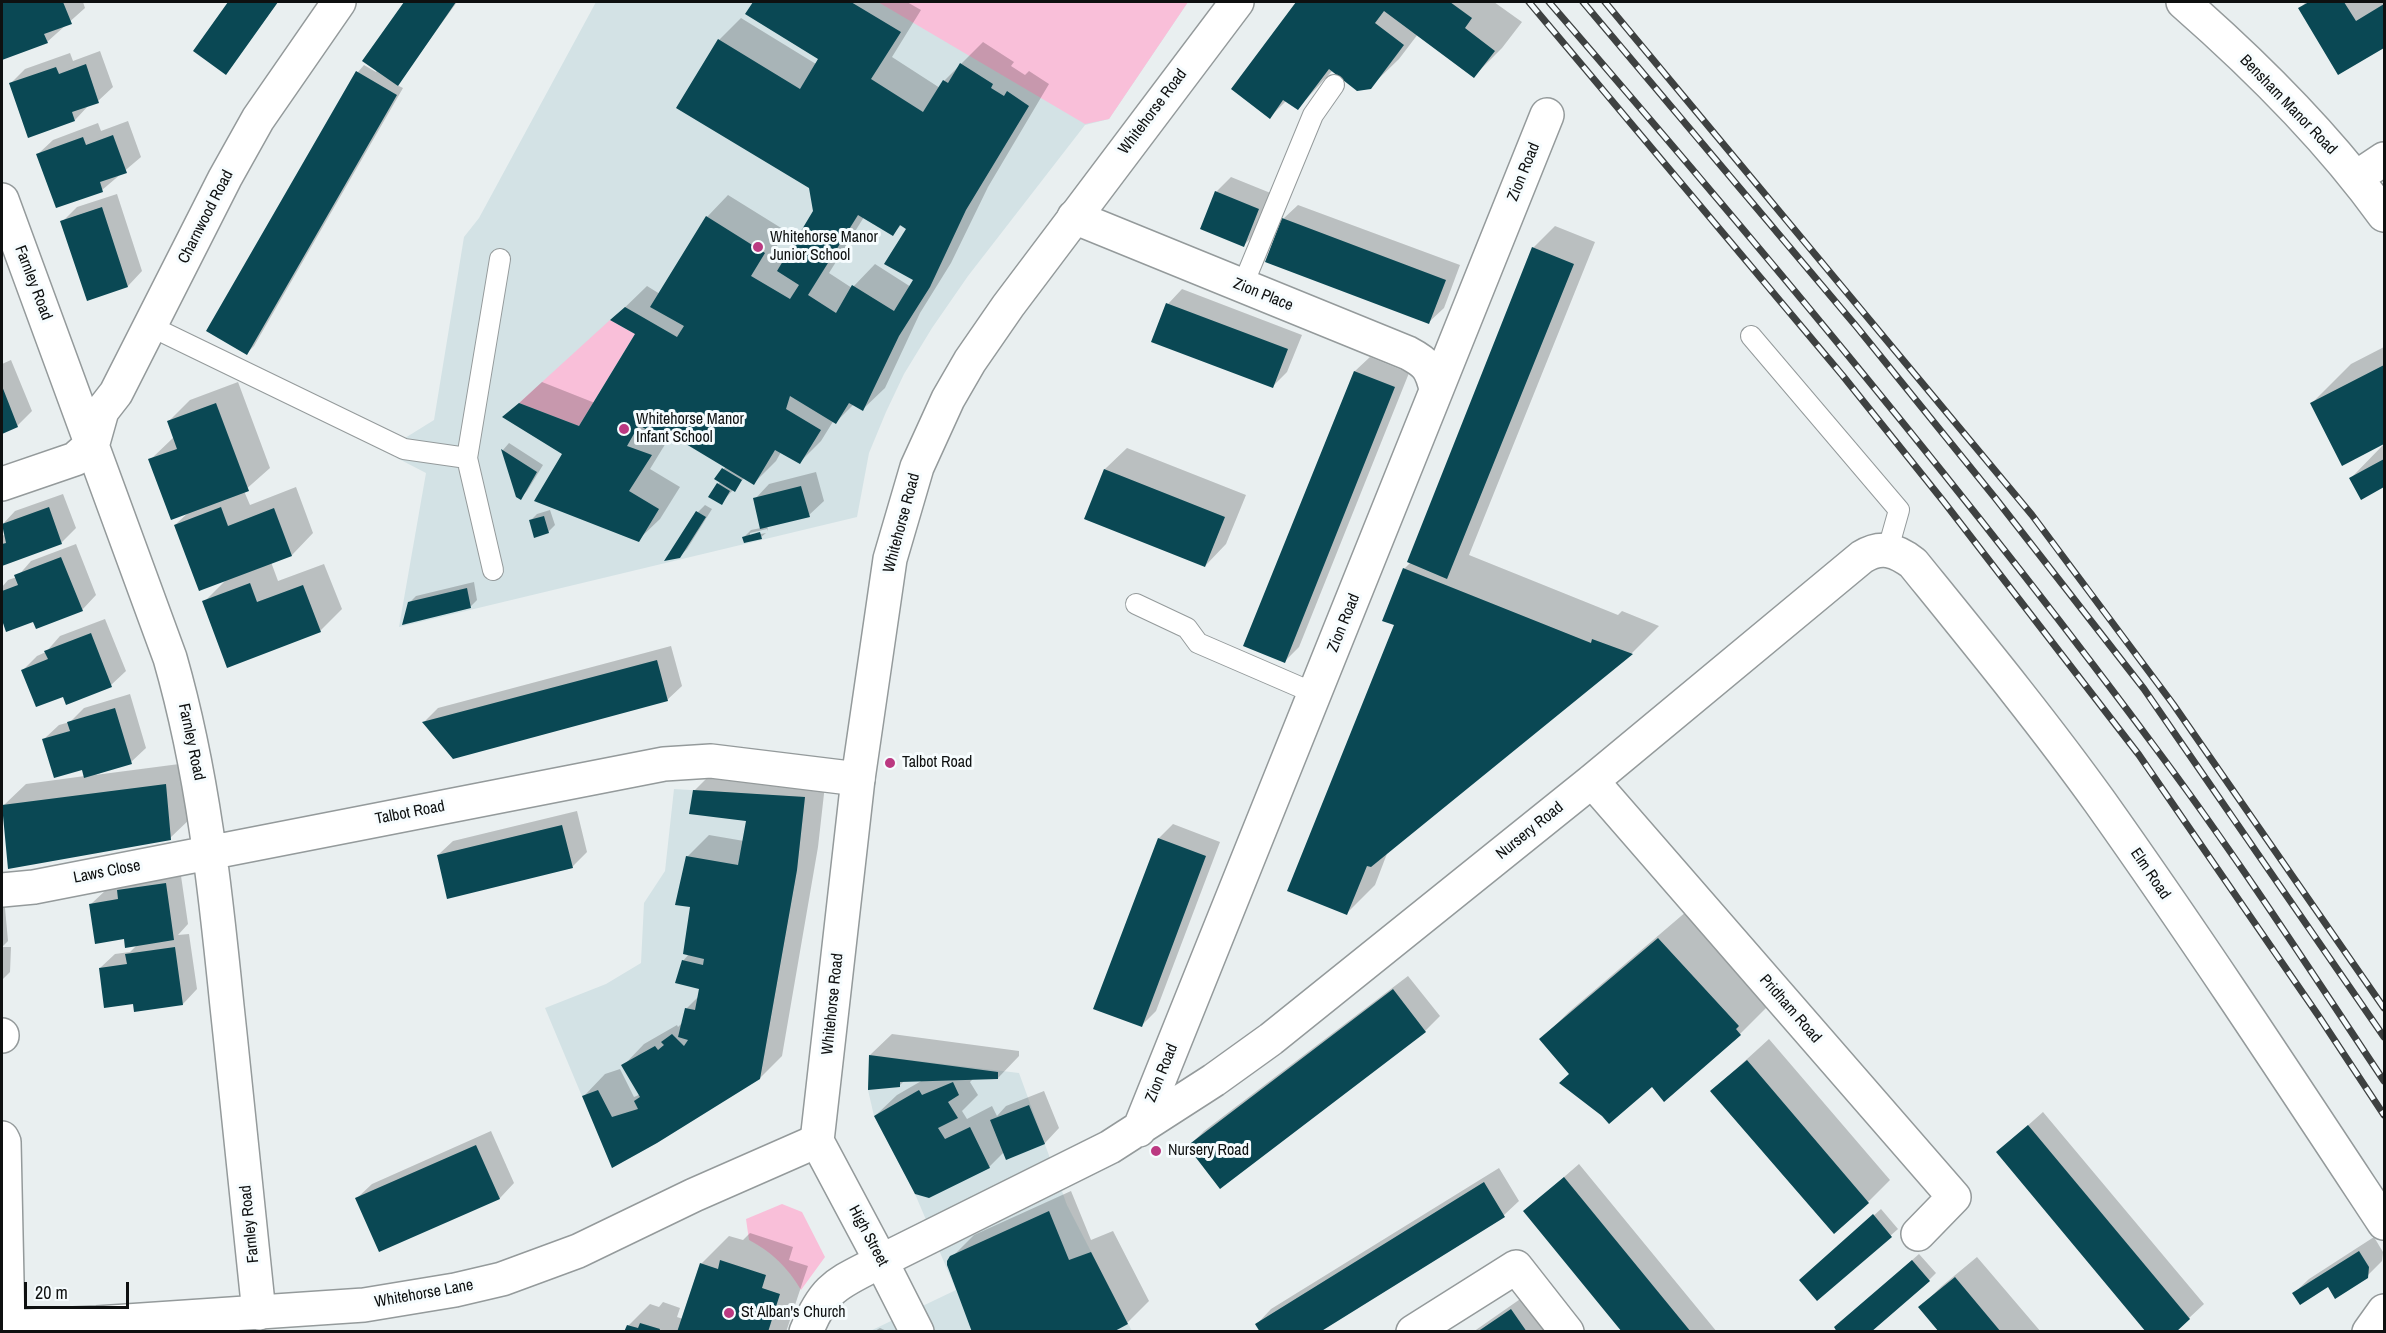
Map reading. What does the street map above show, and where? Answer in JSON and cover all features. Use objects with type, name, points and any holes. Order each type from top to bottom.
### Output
[{"type":"street","name":"Charnwood Road","points":[[93,443],[102,411],[116,393],[225,178],[258,119],[339,2]]},
{"type":"street","name":"Whitehorse Road","points":[[817,1141],[858,779],[890,559],[917,467],[948,399],[970,361],[1074,218],[1237,2]]},
{"type":"street","name":"Bensham Manor Road","points":[[2183,2],[2271,85],[2357,177],[2385,215]]},
{"type":"street","name":"Zion Road","points":[[1138,1130],[1548,115]]},
{"type":"street","points":[[2357,177],[2385,159]]},
{"type":"street","name":"Farnley Road","points":[[2,200],[170,658],[196,757],[211,852],[259,1313]]},
{"type":"street","name":"Zion Place","points":[[1074,218],[1408,353],[1424,362],[1432,373],[1436,389]]},
{"type":"street","points":[[2,484],[75,459],[93,443]]},
{"type":"street","name":"Nursery Road","points":[[806,1332],[813,1314],[828,1291],[881,1261],[1073,1167],[1138,1130],[1271,1039],[1592,781],[1862,557],[1871,551],[1888,549]]},
{"type":"street","name":"Elm Road","points":[[1888,549],[1900,553],[1913,563],[2023,700],[2100,802],[2288,1076],[2385,1223]]},
{"type":"street","name":"Talbot Road","points":[[211,852],[664,764],[711,761],[858,779]]},
{"type":"street","name":"Pridham Road","points":[[1592,781],[1954,1197],[1918,1234]]},
{"type":"street","name":"Laws Close","points":[[2,890],[34,887],[211,852]]},
{"type":"street","points":[[2,1138],[4,1142],[5,1327]]},
{"type":"street","name":"High Street","points":[[817,1141],[917,1332]]},
{"type":"street","name":"Whitehorse Lane","points":[[5,1327],[97,1327],[405,1300],[502,1279],[578,1251],[694,1195],[817,1141]]},
{"type":"street","points":[[1413,1332],[1516,1267],[1567,1332]]},
{"type":"street","points":[[2368,1332],[2385,1311]]},
{"type":"lane","points":[[1242,287],[1313,115],[1334,85]]},
{"type":"lane","points":[[493,570],[468,458],[500,259]]},
{"type":"lane","points":[[150,326],[404,449],[468,458]]},
{"type":"lane","points":[[1751,336],[1899,510],[1888,549]]},
{"type":"lane","points":[[1136,604],[1187,628],[1198,643],[1316,694]]},
{"type":"shaded area","name":"Whitehorse Manor Junior School","points":[[596,2],[1188,2],[1109,119],[1085,125],[968,276],[932,328],[904,374],[869,453],[857,517],[399,627],[426,473],[397,458],[405,438],[434,420],[464,237],[479,218]]},
{"type":"shaded area","points":[[878,2],[1188,2],[1109,119],[1085,124]]},
{"type":"shaded area","points":[[610,320],[635,334],[579,426],[519,403]]},
{"type":"shaded area","points":[[674,789],[805,797],[797,870],[760,1079],[612,1168],[545,1008],[606,984],[641,963],[644,903],[665,871]]},
{"type":"shaded area","points":[[869,1055],[1019,1073],[1067,1205],[1132,1331],[868,1332],[956,1290],[915,1194],[874,1116],[868,1090]]},
{"type":"shaded area","points":[[782,1204],[802,1212],[825,1257],[801,1290],[779,1261],[749,1240],[746,1219]]},
{"type":"building","points":[[2,2],[63,2],[72,24],[44,34],[48,43],[2,60]]},
{"type":"building","points":[[228,2],[278,2],[226,75],[193,51]]},
{"type":"building","points":[[404,2],[456,2],[398,86],[362,61]]},
{"type":"building","points":[[753,2],[851,2],[901,32],[871,79],[923,112],[943,80],[948,83],[960,63],[993,84],[991,88],[1004,96],[1007,91],[1029,106],[966,210],[930,287],[899,336],[863,411],[849,403],[836,424],[790,396],[786,409],[821,430],[800,464],[775,450],[754,485],[666,432],[662,439],[639,425],[627,446],[652,455],[629,491],[659,509],[639,542],[534,501],[562,454],[502,417],[519,403],[579,426],[635,334],[610,320],[625,307],[677,337],[684,326],[650,307],[706,216],[765,253],[751,276],[790,299],[799,285],[777,271],[813,211],[809,188],[676,108],[718,39],[800,89],[818,59],[745,14]],"holes":[[[858,215],[893,236],[900,225],[906,229],[884,264],[913,280],[894,311],[852,285],[836,313],[808,295]]]},
{"type":"building","points":[[1296,2],[1450,2],[1472,18],[1465,28],[1495,51],[1474,78],[1384,11],[1375,23],[1404,45],[1371,89],[1357,91],[1329,69],[1298,110],[1283,100],[1270,119],[1231,89]]},
{"type":"building","points":[[2309,2],[2344,2],[2356,21],[2384,4],[2384,48],[2338,75],[2298,8]]},
{"type":"building","points":[[86,64],[99,103],[72,112],[75,121],[28,138],[9,83],[56,67],[59,74]]},
{"type":"building","points":[[356,71],[397,95],[247,355],[206,331]]},
{"type":"building","points":[[113,135],[127,173],[100,182],[103,192],[56,208],[36,154],[83,137],[86,145]]},
{"type":"building","points":[[1215,191],[1259,209],[1244,247],[1200,229]]},
{"type":"building","points":[[102,207],[128,287],[87,301],[60,221]]},
{"type":"building","points":[[1282,218],[1446,280],[1429,324],[1265,262]]},
{"type":"building","points":[[1532,247],[1574,264],[1447,579],[1407,562]]},
{"type":"building","points":[[1166,303],[1288,349],[1273,388],[1151,342]]},
{"type":"building","points":[[2384,365],[2384,444],[2342,466],[2310,403]]},
{"type":"building","points":[[1354,371],[1395,387],[1285,663],[1243,646]]},
{"type":"building","points":[[2,386],[18,427],[2,434]]},
{"type":"building","points":[[216,403],[249,491],[171,520],[148,459],[177,449],[167,421]]},
{"type":"building","points":[[501,449],[537,472],[521,500],[516,497]]},
{"type":"building","points":[[2384,459],[2384,487],[2361,500],[2349,478]]},
{"type":"building","points":[[722,468],[742,480],[735,492],[714,479]]},
{"type":"building","points":[[1104,469],[1225,517],[1205,567],[1084,519]]},
{"type":"building","points":[[717,483],[730,491],[722,505],[708,497]]},
{"type":"building","points":[[801,486],[810,517],[760,529],[753,498]]},
{"type":"building","points":[[49,507],[62,544],[2,566],[2,544],[6,543],[2,524]]},
{"type":"building","points":[[221,507],[228,526],[274,508],[292,556],[199,591],[174,525]]},
{"type":"building","points":[[696,511],[706,517],[680,558],[664,561]]},
{"type":"building","points":[[544,516],[549,533],[534,538],[529,520]]},
{"type":"building","points":[[760,532],[762,539],[744,543],[742,537]]},
{"type":"building","points":[[61,557],[83,611],[36,629],[33,622],[6,632],[2,620],[2,591],[18,585],[14,575]]},
{"type":"building","points":[[1403,568],[1591,643],[1592,639],[1633,654],[1371,867],[1367,866],[1347,915],[1287,891],[1394,625],[1382,621]]},
{"type":"building","points":[[250,583],[257,602],[303,585],[321,632],[227,668],[202,601]]},
{"type":"building","points":[[467,588],[471,608],[402,625],[408,602]]},
{"type":"building","points":[[91,633],[112,687],[66,705],[63,697],[36,707],[21,670],[48,659],[44,651]]},
{"type":"building","points":[[657,660],[668,701],[453,759],[422,722]]},
{"type":"building","points":[[115,708],[132,764],[84,778],[82,770],[54,778],[42,739],[70,731],[67,722]]},
{"type":"building","points":[[166,784],[171,840],[8,869],[2,805]]},
{"type":"building","points":[[693,790],[805,797],[797,870],[760,1079],[612,1168],[582,1096],[598,1090],[612,1117],[638,1109],[634,1101],[640,1097],[621,1065],[655,1046],[658,1050],[664,1045],[661,1042],[672,1034],[684,1046],[688,1040],[678,1037],[685,1008],[695,1010],[699,989],[675,983],[682,960],[703,965],[704,959],[683,954],[690,907],[675,905],[686,856],[738,865],[746,821],[689,814]]},
{"type":"building","points":[[562,825],[573,868],[447,899],[437,855]]},
{"type":"building","points":[[1158,838],[1206,856],[1142,1027],[1093,1009]]},
{"type":"building","points":[[166,883],[174,940],[125,948],[124,939],[95,944],[89,904],[118,899],[117,890]]},
{"type":"building","points":[[1658,938],[1739,1026],[1736,1029],[1741,1035],[1664,1102],[1652,1087],[1609,1124],[1559,1083],[1569,1074],[1539,1039]]},
{"type":"building","points":[[175,947],[183,1005],[134,1012],[133,1004],[104,1008],[99,968],[127,964],[125,954]]},
{"type":"building","points":[[1393,989],[1426,1032],[1220,1189],[1187,1146]]},
{"type":"building","points":[[869,1055],[998,1072],[998,1079],[900,1082],[900,1087],[868,1090]]},
{"type":"building","points":[[1747,1060],[1869,1203],[1834,1234],[1710,1091]]},
{"type":"building","points":[[953,1082],[959,1095],[948,1102],[958,1118],[938,1128],[945,1139],[970,1127],[990,1168],[929,1198],[915,1194],[874,1116],[919,1090],[922,1095]]},
{"type":"building","points":[[1029,1105],[1045,1144],[1006,1160],[990,1120]]},
{"type":"building","points":[[2028,1125],[2190,1319],[2176,1332],[2146,1332],[1996,1152]]},
{"type":"building","points":[[476,1145],[500,1199],[379,1252],[355,1198]]},
{"type":"building","points":[[1564,1177],[1691,1332],[1622,1332],[1523,1211]]},
{"type":"building","points":[[1484,1182],[1505,1217],[1320,1332],[1260,1332],[1255,1324]]},
{"type":"building","points":[[1049,1211],[1069,1260],[1091,1252],[1128,1324],[1113,1332],[972,1332],[947,1265],[950,1256]]},
{"type":"building","points":[[1873,1214],[1892,1237],[1817,1301],[1799,1280]]},
{"type":"building","points":[[2359,1251],[2369,1267],[2368,1278],[2335,1299],[2328,1287],[2300,1305],[2292,1293]]},
{"type":"building","name":"St Alban's Church","points":[[720,1260],[766,1275],[762,1288],[780,1294],[768,1332],[677,1332],[700,1263],[718,1269]]},
{"type":"building","points":[[1912,1260],[1930,1281],[1871,1332],[1837,1332],[1834,1327]]},
{"type":"building","points":[[1955,1277],[2001,1332],[1939,1332],[1918,1307]]},
{"type":"building","points":[[1511,1309],[1527,1332],[1477,1332]]},
{"type":"building","points":[[640,1323],[660,1329],[659,1332],[624,1332],[627,1325],[638,1328]]},
{"type":"railway","points":[[1529,2],[1843,376],[1944,502],[2139,755],[2384,1115]]},
{"type":"railway","points":[[1549,2],[1786,280],[2015,564],[2192,798],[2276,918],[2384,1081]]},
{"type":"railway","points":[[1583,2],[1856,326],[1996,499],[2144,689],[2384,1037]]},
{"type":"railway","points":[[1605,2],[2032,515],[2173,704],[2384,1008]]},
{"type":"place","name":"Whitehorse Manor Junior School","points":[[758,247]]},
{"type":"place","name":"Whitehorse Manor Infant School","points":[[624,429]]},
{"type":"place","name":"Talbot Road","points":[[890,763]]},
{"type":"place","name":"Nursery Road","points":[[1156,1151]]},
{"type":"place","name":"St Alban's Church","points":[[729,1313]]}]
